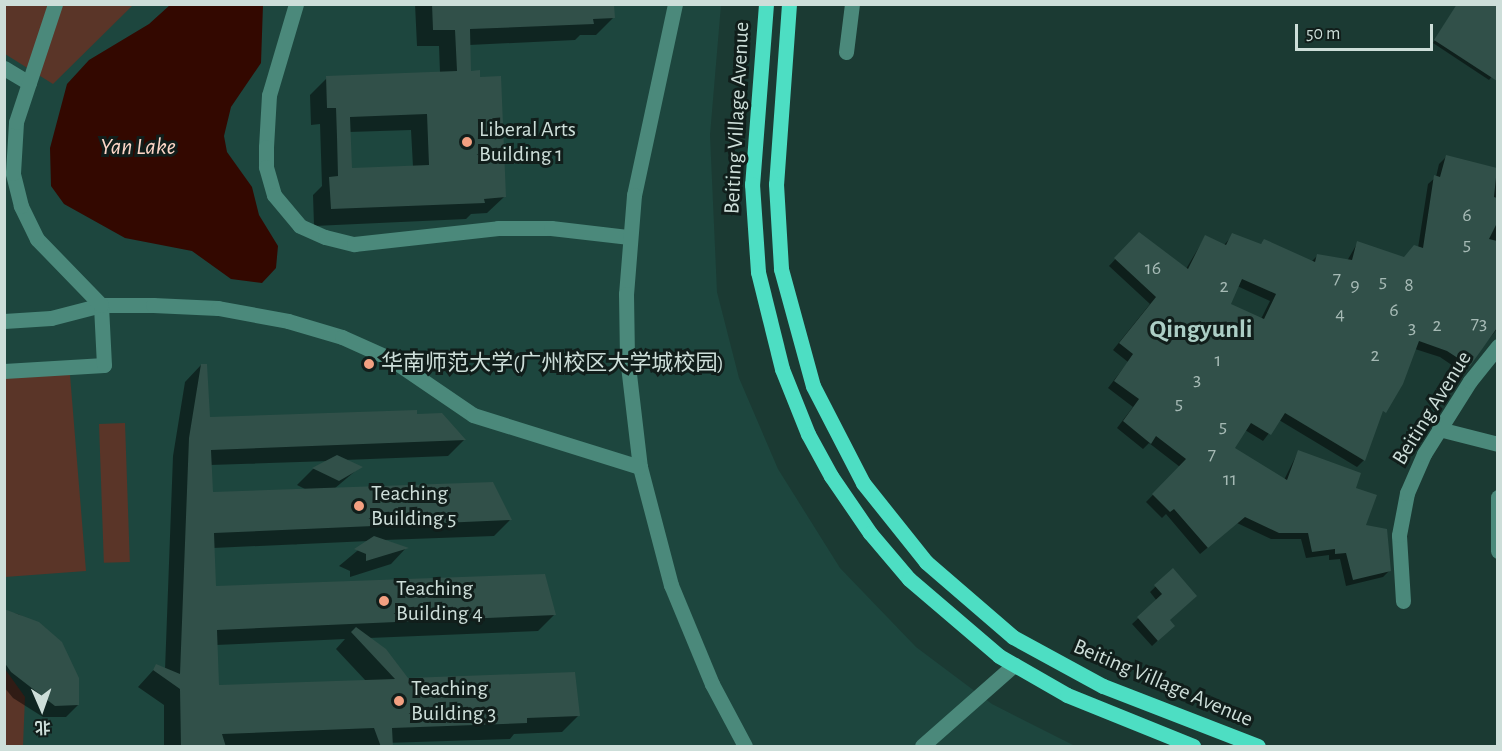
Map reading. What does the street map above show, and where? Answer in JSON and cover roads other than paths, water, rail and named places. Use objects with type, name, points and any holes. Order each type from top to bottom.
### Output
[{"type":"main road","name":"Beiting Village Avenue","points":[[766,4],[755,127],[753,212],[763,301],[791,394],[831,476],[891,559],[937,606],[1014,665],[1094,708],[1193,747]]},
{"type":"main road","name":"Beiting Village Avenue","points":[[789,4],[776,184],[781,269],[813,386],[829,424],[863,483],[926,562],[1012,636],[1086,679],[1258,747]]},
{"type":"street","points":[[4,370],[104,365],[101,305],[37,239],[21,206],[13,173],[12,147],[29,82],[55,4]]},
{"type":"street","points":[[296,4],[269,95],[266,167],[274,195],[300,226],[325,237],[354,244],[498,228],[551,228],[629,237]]},
{"type":"street","points":[[675,4],[641,150],[629,237],[627,357],[640,467],[671,585],[712,684],[746,747]]},
{"type":"street","points":[[846,52],[852,4]]},
{"type":"street","points":[[4,68],[29,82]]},
{"type":"street","points":[[4,321],[62,316],[101,305],[218,308],[313,328],[391,359],[473,415],[640,467]]},
{"type":"street","name":"Beiting Avenue","points":[[1403,601],[1399,535],[1402,511],[1415,474],[1439,429],[1497,346]]},
{"type":"street","points":[[1439,429],[1497,444]]},
{"type":"street","points":[[1497,497],[1497,551]]},
{"type":"street","points":[[922,747],[1014,665]]},
{"type":"water","name":"Yan Lake","points":[[170,5],[263,5],[261,63],[231,107],[224,136],[227,152],[252,187],[259,215],[278,246],[276,268],[262,283],[231,279],[192,251],[125,238],[64,204],[51,186],[50,148],[67,84],[89,60],[149,24]]},
{"type":"place","name":"Liberal Arts Building 1","points":[[467,142]]},
{"type":"place","name":"华南师范大学(广州校区大学城校园)","points":[[369,364]]},
{"type":"place","name":"Teaching Building 5","points":[[359,506]]},
{"type":"place","name":"Teaching Building 4","points":[[384,601]]},
{"type":"place","name":"Teaching Building 3","points":[[399,701]]},
{"type":"district","name":"Qingyunli","points":[[1201,330]]}]
